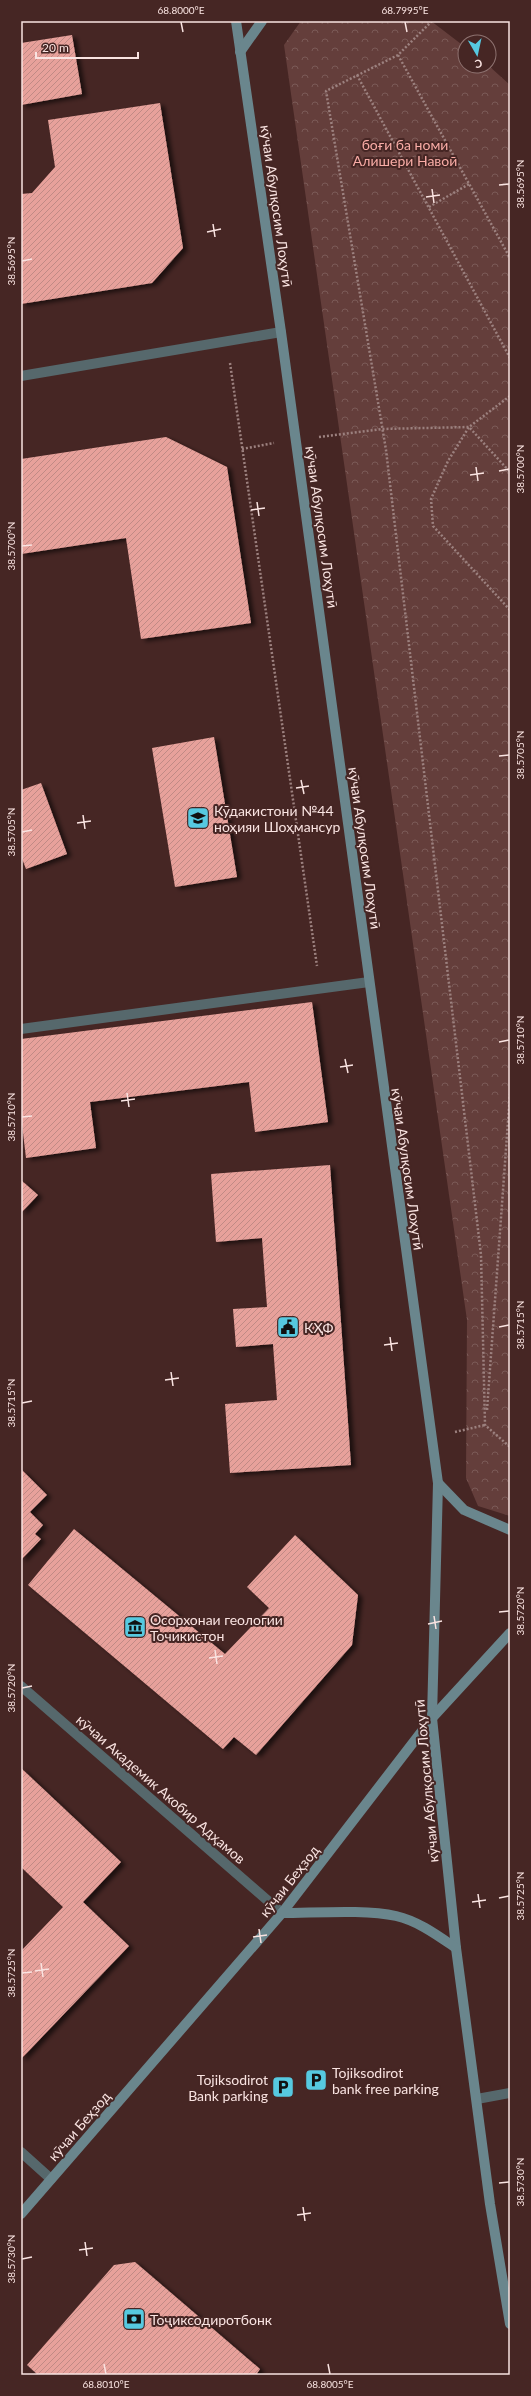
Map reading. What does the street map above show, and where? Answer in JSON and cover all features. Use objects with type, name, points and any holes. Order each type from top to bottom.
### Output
[{"type":"street","name":"кӯчаи Абулқосим Лоҳутӣ","points":[[236,21],[282,332],[438,1483],[432,1718],[456,1948],[490,2204],[510,2324]]},
{"type":"street","points":[[240,52],[262,21]]},
{"type":"street","points":[[21,376],[282,332]]},
{"type":"street","points":[[21,1029],[369,982]]},
{"type":"street","points":[[438,1483],[464,1510],[510,1530]]},
{"type":"street","name":"кӯчаи Беҳзод","points":[[21,2214],[282,1913],[432,1718],[510,1633]]},
{"type":"street","name":"кӯчаи Академик Акобир Адҳамов","points":[[21,1686],[282,1913]]},
{"type":"street","points":[[282,1913],[354,1913],[396,1916],[427,1928],[456,1948]]},
{"type":"street","points":[[477,2099],[510,2093]]},
{"type":"street","points":[[21,2152],[51,2179]]},
{"type":"path","points":[[432,21],[398,55],[326,91],[382,429],[481,1254],[486,1425],[510,1447]]},
{"type":"path","points":[[398,55],[510,258]]},
{"type":"path","points":[[357,75],[510,358]]},
{"type":"path","points":[[429,207],[469,184]]},
{"type":"path","points":[[226,341],[320,988]]},
{"type":"path","points":[[510,396],[469,427],[448,461],[431,499],[433,526],[510,610]]},
{"type":"path","points":[[242,449],[296,440],[382,429],[469,427],[510,472]]},
{"type":"path","points":[[486,1425],[510,1094]]},
{"type":"path","points":[[432,1437],[486,1425]]},
{"type":"green space","name":"боғи ба номи Алишери Навоӣ","points":[[301,21],[431,21],[457,41],[457,74],[497,73],[510,85],[510,1516],[478,1506],[466,1478],[467,1320],[284,45]]},
{"type":"building","points":[[72,35],[82,94],[21,105],[21,43]]},
{"type":"building","points":[[160,103],[183,248],[152,283],[21,304],[21,194],[32,193],[55,167],[48,120]]},
{"type":"building","points":[[166,437],[227,467],[251,623],[141,639],[126,538],[21,554],[21,459]]},
{"type":"building","points":[[214,737],[237,877],[175,887],[152,748]]},
{"type":"building","points":[[41,783],[67,854],[26,869],[21,856],[21,790]]},
{"type":"building","points":[[312,1002],[328,1122],[255,1132],[249,1082],[90,1102],[96,1148],[26,1158],[21,1116],[21,1039]]},
{"type":"building","name":"КҲФ","points":[[330,1165],[351,1465],[230,1473],[225,1404],[277,1400],[273,1344],[236,1347],[233,1309],[267,1307],[262,1238],[216,1242],[211,1174]]},
{"type":"building","points":[[21,1180],[38,1195],[21,1213]]},
{"type":"building","points":[[21,1469],[47,1495],[30,1512],[43,1525],[35,1534],[41,1539],[21,1560]]},
{"type":"building","name":"Осорхонаи геологии Точикистон","points":[[74,1529],[225,1654],[269,1608],[247,1587],[295,1535],[358,1595],[352,1645],[256,1755],[234,1737],[223,1749],[28,1585]]},
{"type":"building","points":[[21,1768],[121,1862],[83,1902],[129,1946],[21,2059],[21,1951],[63,1907],[21,1867]]},
{"type":"building","name":"Тоҷиксодиротбонк","points":[[135,2262],[260,2369],[256,2375],[38,2375],[27,2365],[114,2265]]},
{"type":"place","name":"Кӯдакистони №44 ноҳияи Шоҳмансур","points":[[198,818]]},
{"type":"place","name":"КҲФ","points":[[288,1327]]},
{"type":"place","name":"Осорхонаи геологии Точикистон","points":[[135,1627]]},
{"type":"place","name":"Tojiksodirot bank free parking","points":[[316,2080]]},
{"type":"place","name":"Tojiksodirot Bank parking","points":[[283,2087]]},
{"type":"place","name":"Тоҷиксодиротбонк","points":[[134,2319]]}]
